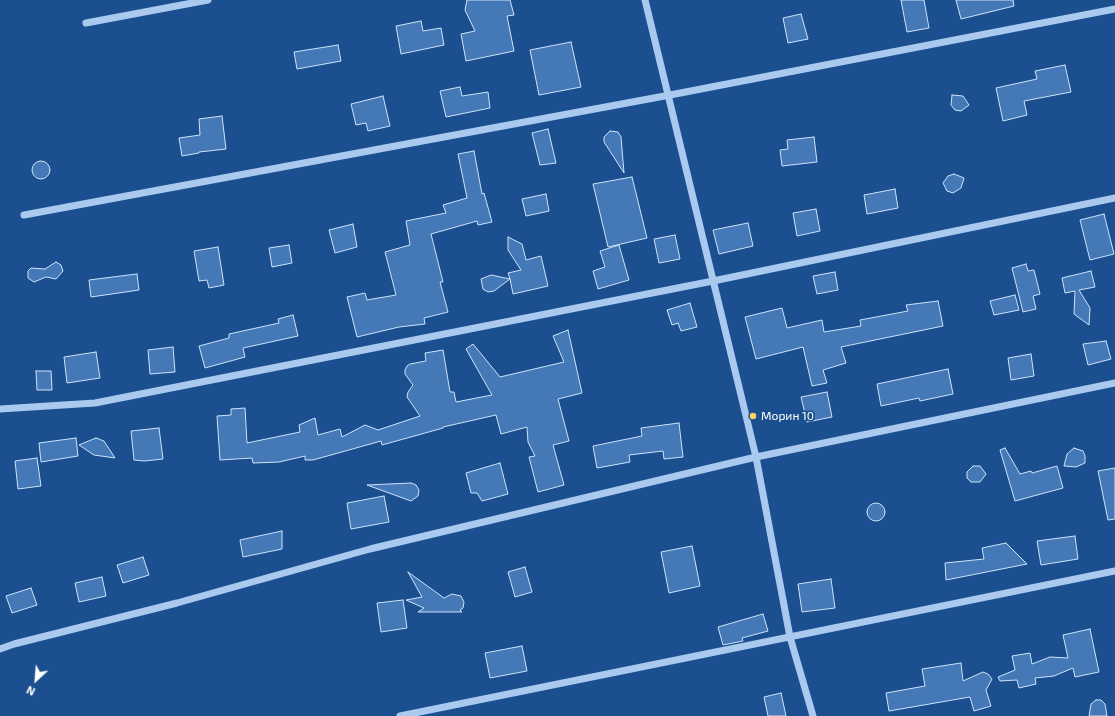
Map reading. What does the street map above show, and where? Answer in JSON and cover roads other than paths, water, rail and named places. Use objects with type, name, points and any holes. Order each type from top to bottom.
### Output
[{"type":"street","points":[[86,23],[208,0]]},
{"type":"street","points":[[645,0],[670,95],[756,456],[790,637],[813,716]]},
{"type":"street","points":[[24,215],[670,95],[1115,9]]},
{"type":"street","points":[[0,409],[95,402],[714,281],[1115,198]]},
{"type":"street","points":[[0,649],[14,644],[177,603],[370,549],[756,456],[1115,383]]},
{"type":"street","points":[[400,716],[1115,571]]},
{"type":"place","name":"Морин 10","points":[[753,416]]}]
